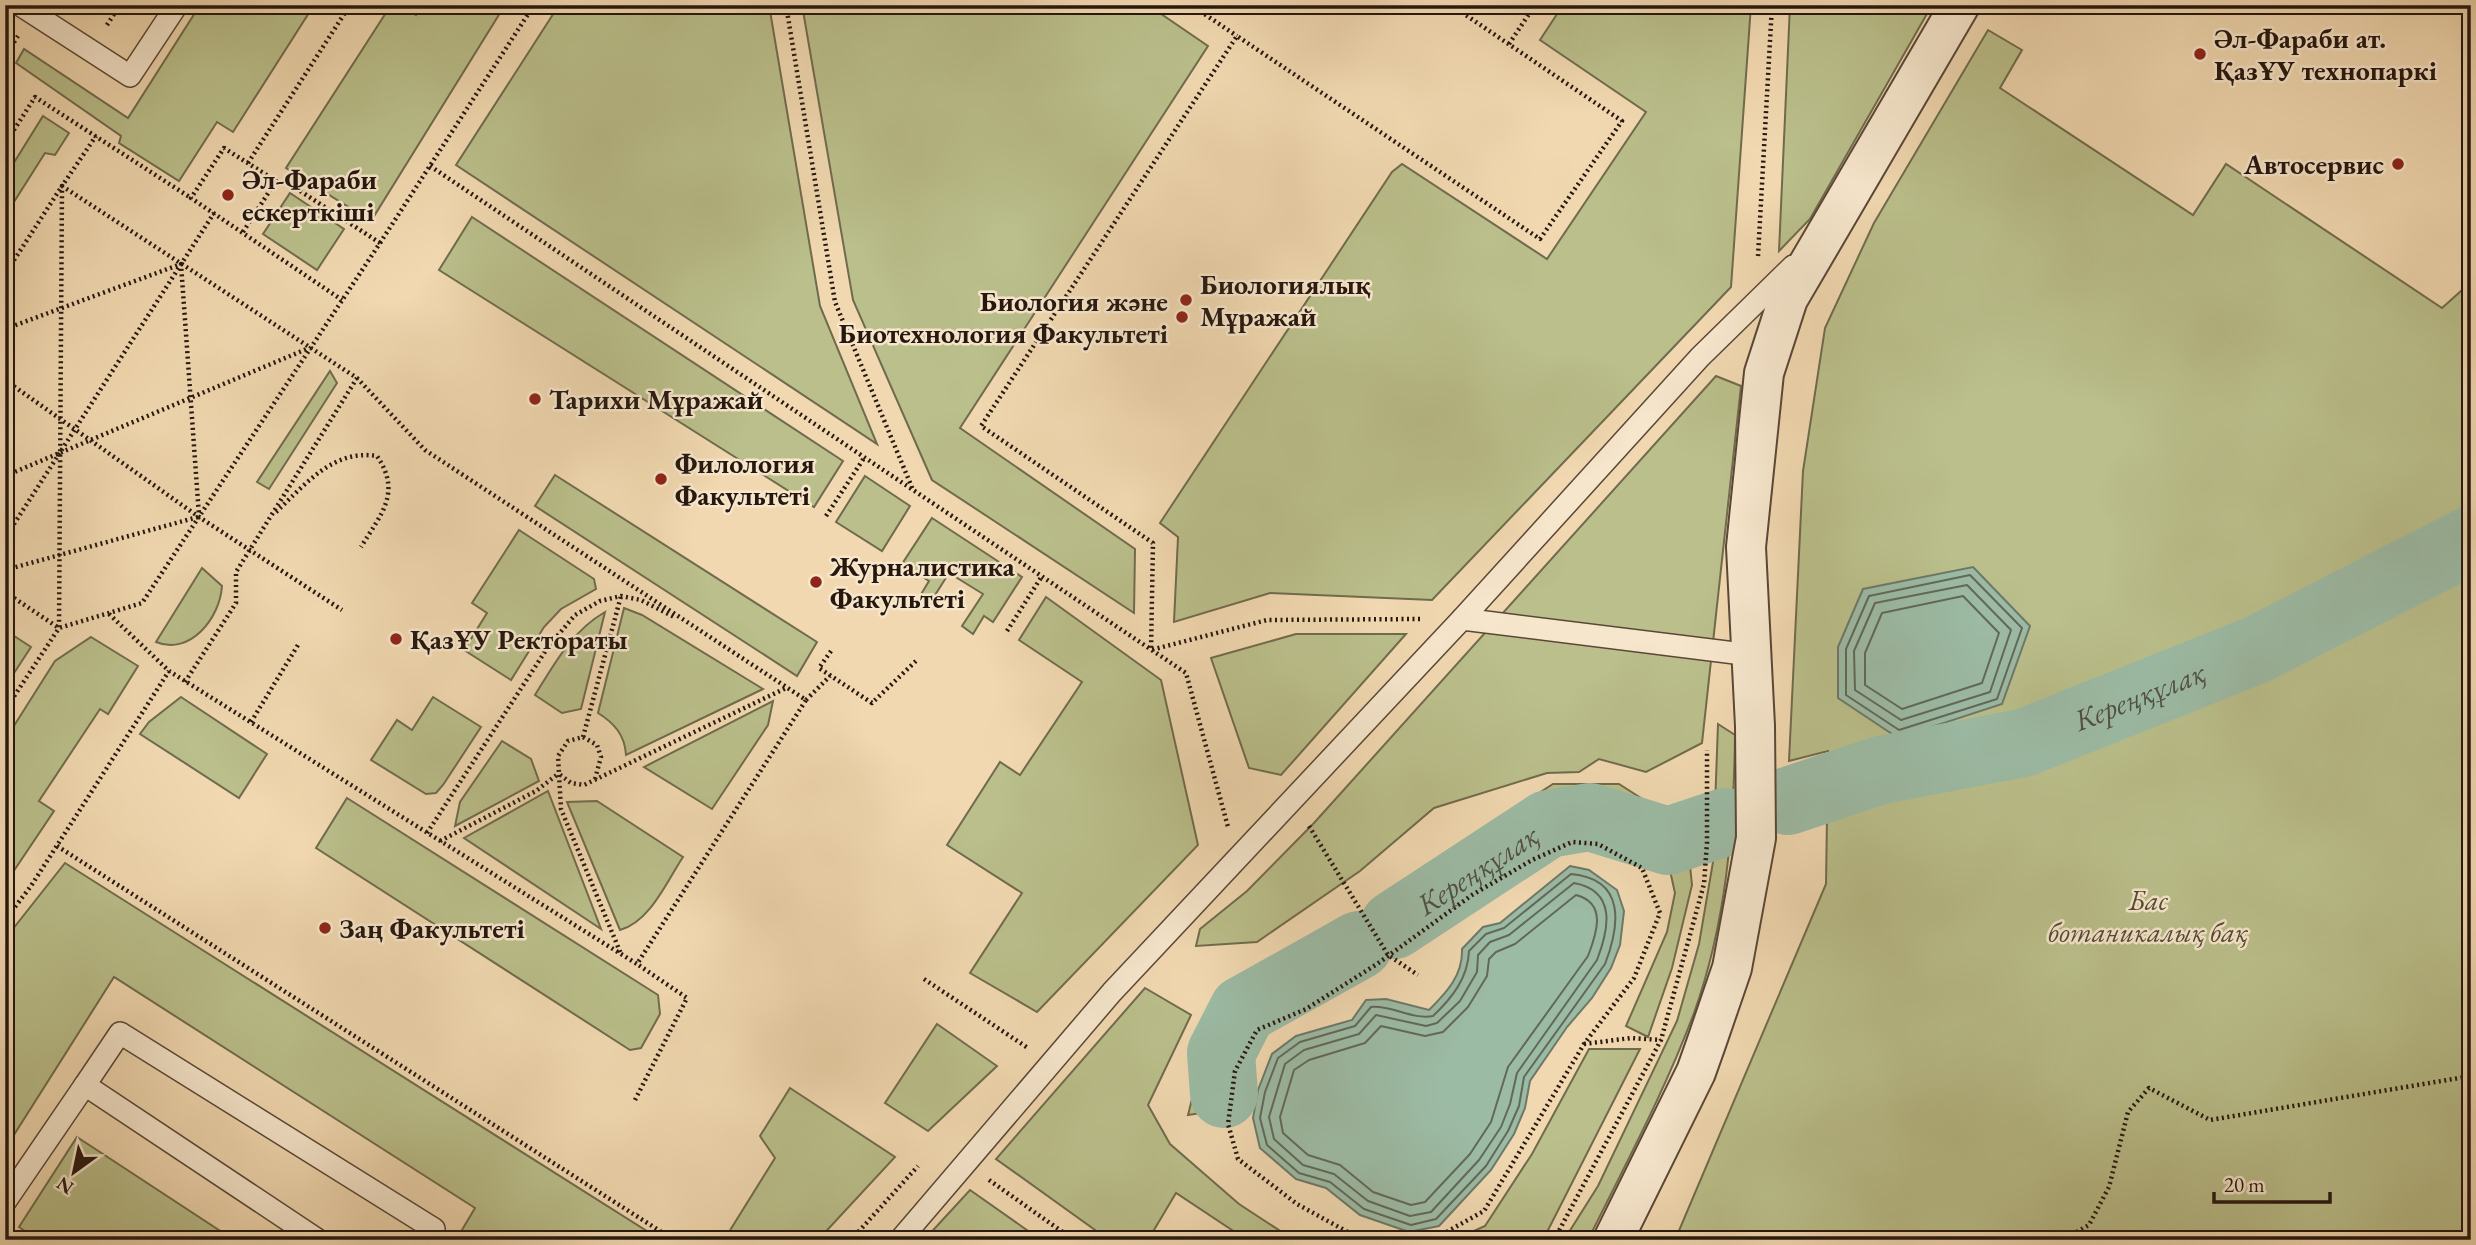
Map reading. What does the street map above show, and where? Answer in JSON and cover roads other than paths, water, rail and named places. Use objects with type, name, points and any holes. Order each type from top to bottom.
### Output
[{"type":"street","points":[[1613,1240],[1696,1072],[1732,968],[1756,838],[1755,726],[1745,547],[1764,373],[1788,299],[1960,5]]},
{"type":"lane","points":[[20,5],[130,76],[177,5]]},
{"type":"lane","points":[[900,1240],[968,1164],[1112,992],[1294,801],[1700,357],[1824,234]]},
{"type":"lane","points":[[1462,619],[1751,655]]},
{"type":"lane","points":[[5,1202],[120,1033],[434,1229],[427,1240]]},
{"type":"lane","points":[[85,1085],[318,1240]]},
{"type":"water","points":[[1973,567],[2030,626],[2002,704],[1898,738],[1838,698],[1838,647],[1863,589]]},
{"type":"water","points":[[1570,866],[1589,870],[1617,890],[1624,911],[1620,945],[1611,968],[1592,998],[1567,1027],[1530,1081],[1525,1108],[1514,1134],[1491,1170],[1439,1226],[1409,1232],[1360,1215],[1326,1188],[1296,1179],[1260,1148],[1253,1118],[1258,1090],[1272,1054],[1296,1036],[1352,1020],[1366,1000],[1386,999],[1429,1010],[1448,990],[1457,975],[1462,949],[1483,927],[1500,923]]},
{"type":"waterway","name":"Кереңқұлақ","points":[[1788,801],[1881,770],[2023,743],[2256,650],[2471,540]]},
{"type":"waterway","name":"Кереңқұлақ","points":[[1394,925],[1548,824],[1590,817],[1668,841],[1725,822]]},
{"type":"waterway","name":"Кереңқұлақ","points":[[1224,1094],[1221,1053],[1243,1010],[1359,945]]},
{"type":"place","name":"Әл-Фараби ат. ҚазҰУ технопаркі","points":[[2200,54]]},
{"type":"place","name":"Автосервис","points":[[2398,164]]},
{"type":"place","name":"Әл-Фараби ескерткіші","points":[[228,195]]},
{"type":"place","name":"Биологиялық Мұражай","points":[[1186,300]]},
{"type":"place","name":"Биология және Биотехнология Факультеті","points":[[1182,317]]},
{"type":"place","name":"Тарихи Мұражай","points":[[535,399]]},
{"type":"place","name":"Филология Факультеті","points":[[661,479]]},
{"type":"place","name":"Журналистика Факультеті","points":[[816,582]]},
{"type":"place","name":"ҚазҰУ Ректораты","points":[[396,639]]},
{"type":"place","name":"Заң Факультеті","points":[[325,928]]},
{"type":"park label","name":"Бас ботаникалық бақ","points":[[2148,916]]}]
